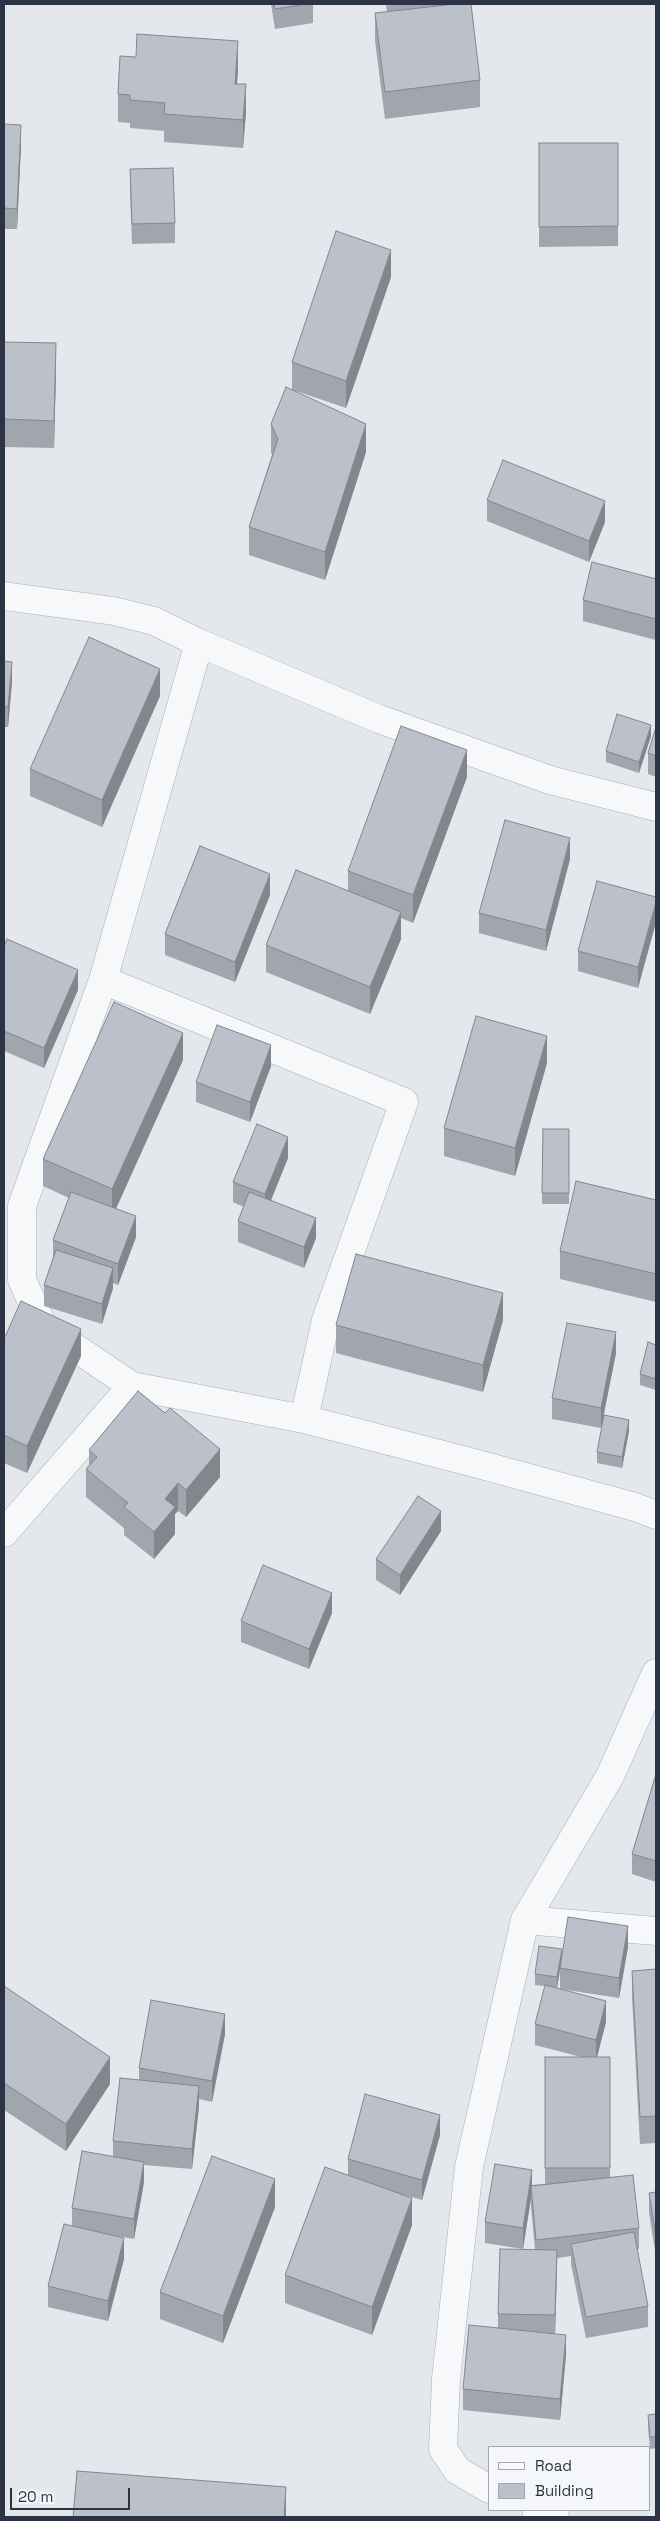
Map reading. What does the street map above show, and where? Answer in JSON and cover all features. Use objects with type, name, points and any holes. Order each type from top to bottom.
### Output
[{"type":"street","points":[[4,596],[114,611],[154,621],[199,644],[379,719],[550,780],[656,807]]},
{"type":"street","points":[[199,644],[103,980],[13,1202],[22,1280],[43,1326],[132,1386],[304,1419],[478,1464],[635,1507],[656,1515]]},
{"type":"street","points":[[103,980],[404,1102],[326,1320],[304,1419]]},
{"type":"street","points":[[4,1533],[132,1386]]},
{"type":"street","points":[[488,2488],[457,2470],[443,2449],[446,2379],[469,2167],[525,1920],[610,1776],[656,1673]]},
{"type":"street","points":[[525,1920],[656,1931]]},
{"type":"street","points":[[539,2511],[555,2517]]},
{"type":"building","points":[[274,4],[307,4],[275,9]]},
{"type":"building","points":[[471,4],[480,80],[385,92],[375,13]]},
{"type":"building","points":[[137,34],[238,41],[235,84],[246,84],[243,120],[164,114],[165,103],[130,100],[130,95],[118,94],[120,56],[136,57]]},
{"type":"building","points":[[4,124],[21,125],[17,209],[4,208]]},
{"type":"building","points":[[539,143],[618,143],[618,226],[539,227]]},
{"type":"building","points":[[173,168],[175,223],[132,224],[130,169]]},
{"type":"building","points":[[336,231],[391,250],[346,381],[292,362]]},
{"type":"building","points":[[4,342],[56,343],[54,421],[4,419]]},
{"type":"building","points":[[286,387],[366,424],[325,552],[249,527],[278,439],[271,424]]},
{"type":"building","points":[[503,460],[605,501],[589,541],[487,500]]},
{"type":"building","points":[[592,562],[656,579],[656,619],[583,600]]},
{"type":"building","points":[[89,637],[160,669],[102,800],[30,769]]},
{"type":"building","points":[[4,661],[12,662],[8,707],[4,707]]},
{"type":"building","points":[[617,714],[651,725],[639,762],[606,751]]},
{"type":"building","points":[[401,726],[467,750],[413,895],[348,871]]},
{"type":"building","points":[[656,727],[656,756],[648,753]]},
{"type":"building","points":[[505,820],[570,838],[546,930],[479,913]]},
{"type":"building","points":[[200,846],[270,874],[235,962],[165,934]]},
{"type":"building","points":[[296,870],[401,912],[370,987],[266,945]]},
{"type":"building","points":[[597,881],[656,897],[638,967],[578,951]]},
{"type":"building","points":[[7,939],[78,970],[44,1048],[4,1031],[4,947]]},
{"type":"building","points":[[114,1002],[183,1033],[112,1189],[43,1159]]},
{"type":"building","points":[[476,1016],[547,1036],[515,1148],[444,1128]]},
{"type":"building","points":[[217,1025],[271,1045],[250,1102],[196,1082]]},
{"type":"building","points":[[257,1124],[288,1137],[265,1194],[233,1182]]},
{"type":"building","points":[[543,1129],[569,1129],[569,1193],[542,1193]]},
{"type":"building","points":[[576,1181],[656,1200],[656,1274],[560,1251]]},
{"type":"building","points":[[71,1192],[136,1216],[118,1264],[53,1240]]},
{"type":"building","points":[[249,1192],[316,1218],[304,1247],[238,1221]]},
{"type":"building","points":[[56,1250],[113,1268],[102,1304],[44,1285]]},
{"type":"building","points":[[356,1254],[503,1293],[483,1365],[336,1325]]},
{"type":"building","points":[[21,1301],[81,1329],[27,1446],[4,1435],[4,1339]]},
{"type":"building","points":[[567,1323],[616,1332],[601,1408],[552,1398]]},
{"type":"building","points":[[648,1342],[656,1345],[656,1379],[640,1374]]},
{"type":"building","points":[[138,1391],[165,1413],[170,1408],[220,1449],[186,1490],[178,1483],[165,1499],[175,1507],[154,1532],[124,1507],[128,1503],[86,1469],[97,1457],[89,1450]]},
{"type":"building","points":[[604,1415],[629,1420],[622,1457],[597,1452]]},
{"type":"building","points":[[418,1496],[441,1511],[400,1575],[376,1559]]},
{"type":"building","points":[[263,1565],[332,1593],[309,1649],[241,1621]]},
{"type":"building","points":[[656,1774],[656,1861],[632,1854]]},
{"type":"building","points":[[568,1917],[628,1926],[619,1978],[560,1968]]},
{"type":"building","points":[[539,1946],[562,1949],[557,1977],[535,1974]]},
{"type":"building","points":[[656,1969],[656,2116],[640,2117],[632,1971]]},
{"type":"building","points":[[545,1985],[606,2001],[596,2040],[535,2024]]},
{"type":"building","points":[[4,1986],[110,2057],[66,2124],[4,2083]]},
{"type":"building","points":[[151,2000],[225,2014],[212,2081],[139,2068]]},
{"type":"building","points":[[545,2057],[610,2057],[610,2168],[545,2168]]},
{"type":"building","points":[[120,2078],[199,2086],[192,2149],[113,2141]]},
{"type":"building","points":[[365,2094],[440,2115],[422,2180],[348,2159]]},
{"type":"building","points":[[82,2151],[144,2162],[134,2219],[72,2208]]},
{"type":"building","points":[[212,2156],[275,2179],[223,2316],[160,2292]]},
{"type":"building","points":[[495,2164],[532,2170],[523,2228],[485,2222]]},
{"type":"building","points":[[325,2167],[412,2198],[372,2307],[285,2275]]},
{"type":"building","points":[[633,2175],[639,2228],[536,2240],[531,2186]]},
{"type":"building","points":[[656,2192],[656,2236],[649,2193]]},
{"type":"building","points":[[64,2224],[124,2238],[108,2301],[48,2286]]},
{"type":"building","points":[[634,2232],[648,2306],[586,2317],[571,2244]]},
{"type":"building","points":[[500,2249],[557,2250],[555,2315],[498,2314]]},
{"type":"building","points":[[469,2325],[566,2335],[560,2399],[463,2389]]},
{"type":"building","points":[[656,2414],[656,2437],[650,2437],[648,2415]]},
{"type":"building","points":[[77,2471],[286,2487],[284,2517],[73,2517]]}]
